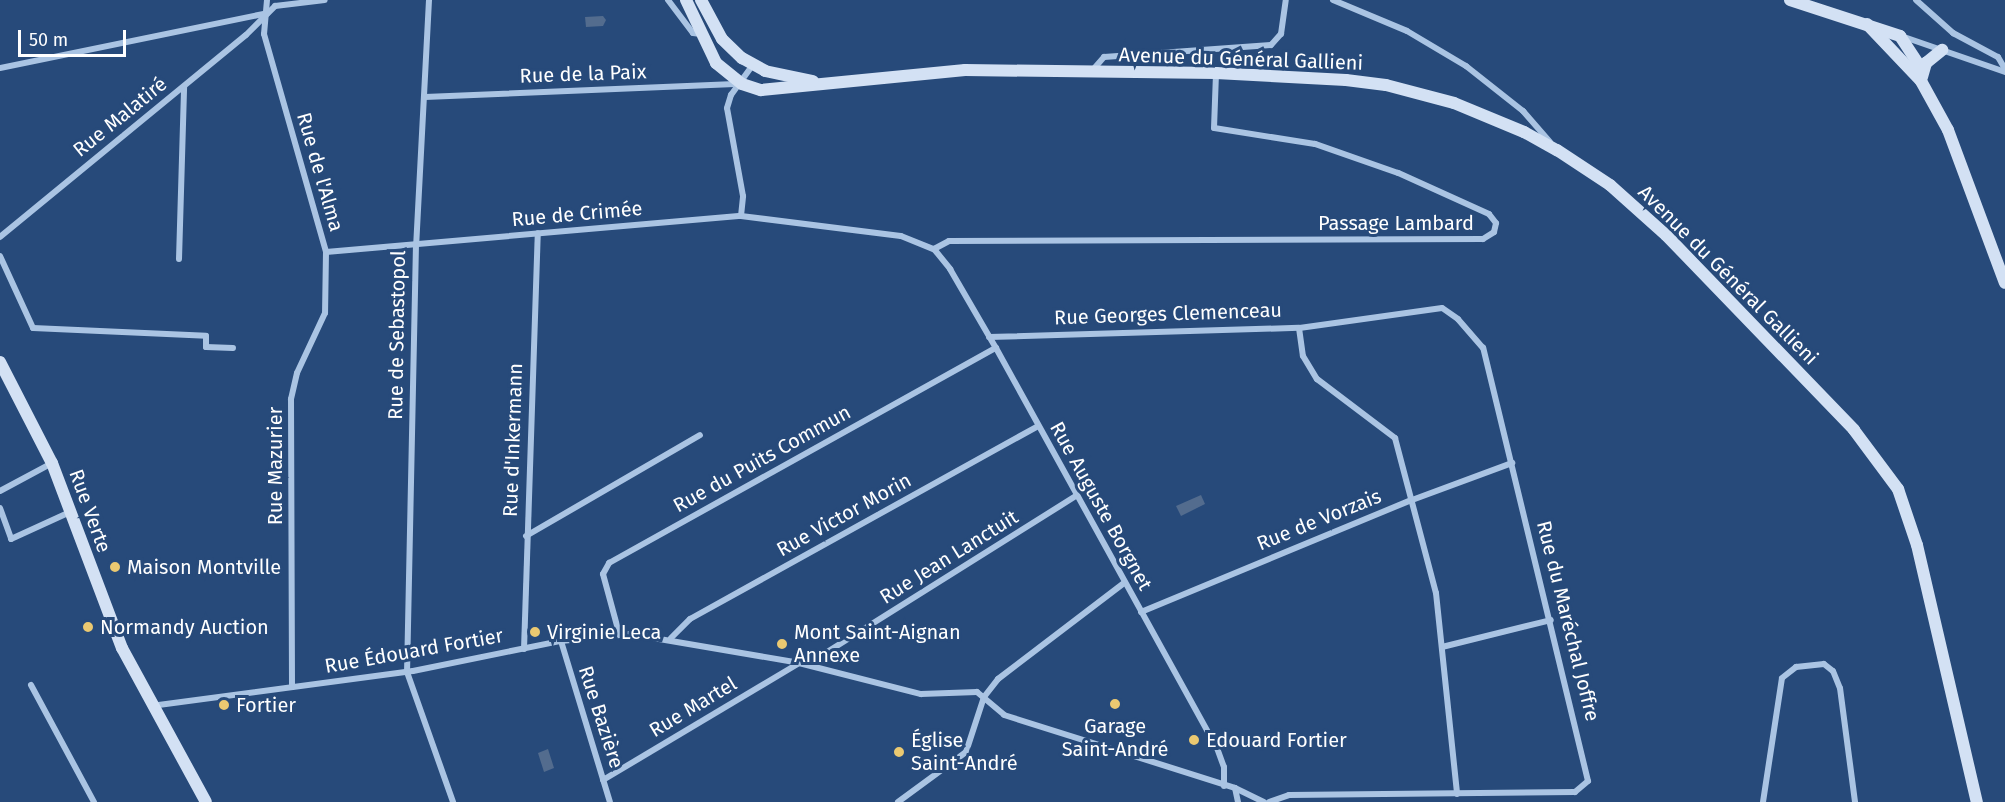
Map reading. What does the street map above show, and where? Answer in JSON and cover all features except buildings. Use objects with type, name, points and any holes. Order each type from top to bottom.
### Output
[{"type":"street","name":"Rue de l'Alma","points":[[267,0],[264,34],[326,252],[416,244]]},
{"type":"street","name":"Rue Malatiré","points":[[0,237],[184,87],[267,13],[287,2],[326,0]]},
{"type":"street","name":"Rue de Sebastopol","points":[[407,672],[416,244],[429,0]]},
{"type":"street","points":[[668,0],[693,33],[722,39]]},
{"type":"street","points":[[686,0],[716,63],[742,84],[777,91],[826,82]]},
{"type":"street","points":[[701,0],[722,39],[753,65],[782,75],[826,82]]},
{"type":"street","points":[[1091,72],[1104,57],[1271,45],[1281,34],[1286,0]]},
{"type":"street","points":[[1333,0],[1407,32],[1466,66],[1523,111],[1557,150]]},
{"type":"street","points":[[1790,0],[2005,70]]},
{"type":"street","points":[[1916,0],[1953,33],[1998,57],[2005,70]]},
{"type":"street","points":[[0,68],[267,13]]},
{"type":"street","points":[[1867,24],[1922,76]]},
{"type":"street","points":[[1900,36],[1922,76],[1957,151],[2005,281]]},
{"type":"street","points":[[1922,76],[1942,50]]},
{"type":"street","points":[[741,216],[742,196],[727,108],[731,96],[742,84],[753,65]]},
{"type":"street","name":"Avenue du Général Gallieni","points":[[826,82],[965,70],[1216,74],[1386,85],[1480,113],[1557,150],[1610,185],[1666,235],[1854,430],[1898,489],[1917,545],[1977,802]]},
{"type":"street","name":"Passage Lambard","points":[[934,249],[949,241],[1483,239],[1494,232],[1496,223],[1489,214],[1398,173],[1315,144],[1214,128],[1216,74]]},
{"type":"street","name":"Rue de la Paix","points":[[425,97],[742,84]]},
{"type":"street","points":[[179,259],[184,87]]},
{"type":"street","name":"Rue de Crimée","points":[[416,244],[741,216],[901,236],[934,249]]},
{"type":"street","name":"Rue d'Inkermann","points":[[524,649],[526,536],[538,233]]},
{"type":"street","name":"Rue Auguste Borgnet","points":[[934,249],[950,269],[996,348],[1217,748],[1224,767],[1224,786]]},
{"type":"street","name":"Rue Mazurier","points":[[292,687],[291,399],[297,374],[325,313],[326,252]]},
{"type":"street","points":[[0,256],[33,328],[206,336],[206,347],[233,348]]},
{"type":"street","name":"Rue du Maréchal Joffre","points":[[1266,802],[1289,795],[1575,792],[1588,781],[1485,353],[1452,313],[1435,308],[1299,327]]},
{"type":"street","name":"Rue Georges Clemenceau","points":[[989,337],[1299,327],[1303,356],[1317,379],[1395,438],[1436,593],[1458,794]]},
{"type":"street","name":"Rue du Puits Commun","points":[[619,633],[603,574],[609,563],[996,348]]},
{"type":"street","name":"Rue Verte","points":[[0,362],[52,463],[106,610],[151,706],[204,802]]},
{"type":"street","name":"Rue Victor Morin","points":[[671,638],[690,619],[1038,426]]},
{"type":"street","points":[[526,536],[700,435]]},
{"type":"street","points":[[0,491],[52,463]]},
{"type":"street","name":"Rue de Vorzais","points":[[1141,612],[1413,500],[1512,463]]},
{"type":"street","name":"Rue Jean Lanctuit","points":[[808,665],[1076,496]]},
{"type":"street","points":[[0,508],[11,539],[70,512]]},
{"type":"street","points":[[902,801],[966,752],[984,697],[998,679],[1124,583]]},
{"type":"street","points":[[1442,647],[1551,620]]},
{"type":"street","name":"Rue Édouard Fortier","points":[[151,706],[407,672],[561,641],[619,633],[671,638],[799,663],[921,694],[967,690],[984,697],[1004,715],[1235,788],[1266,802]]},
{"type":"street","name":"Rue Bazière","points":[[561,641],[610,802]]},
{"type":"street","name":"Rue Martel","points":[[603,780],[799,663]]},
{"type":"street","points":[[1763,802],[1782,678],[1796,667],[1824,664],[1833,671],[1840,688],[1855,802]]},
{"type":"street","points":[[407,672],[453,802]]},
{"type":"street","points":[[32,685],[94,802]]},
{"type":"street","points":[[1235,788],[1238,802]]},
{"type":"water","points":[[603,16],[606,20],[603,26],[586,27],[585,17]]},
{"type":"water","points":[[1201,495],[1205,504],[1181,516],[1176,506]]},
{"type":"water","points":[[548,749],[554,768],[544,772],[538,753]]},
{"type":"place","name":"Maison Montville","points":[[115,567]]},
{"type":"place","name":"Normandy Auction","points":[[88,627]]},
{"type":"place","name":"Virginie Leca","points":[[535,632]]},
{"type":"place","name":"Mont Saint-Aignan Annexe","points":[[782,644]]},
{"type":"place","name":"Garage Saint-André","points":[[1115,704]]},
{"type":"place","name":"Fortier","points":[[224,705]]},
{"type":"place","name":"Edouard Fortier","points":[[1194,740]]},
{"type":"place","name":"Église Saint-André","points":[[899,752]]}]
